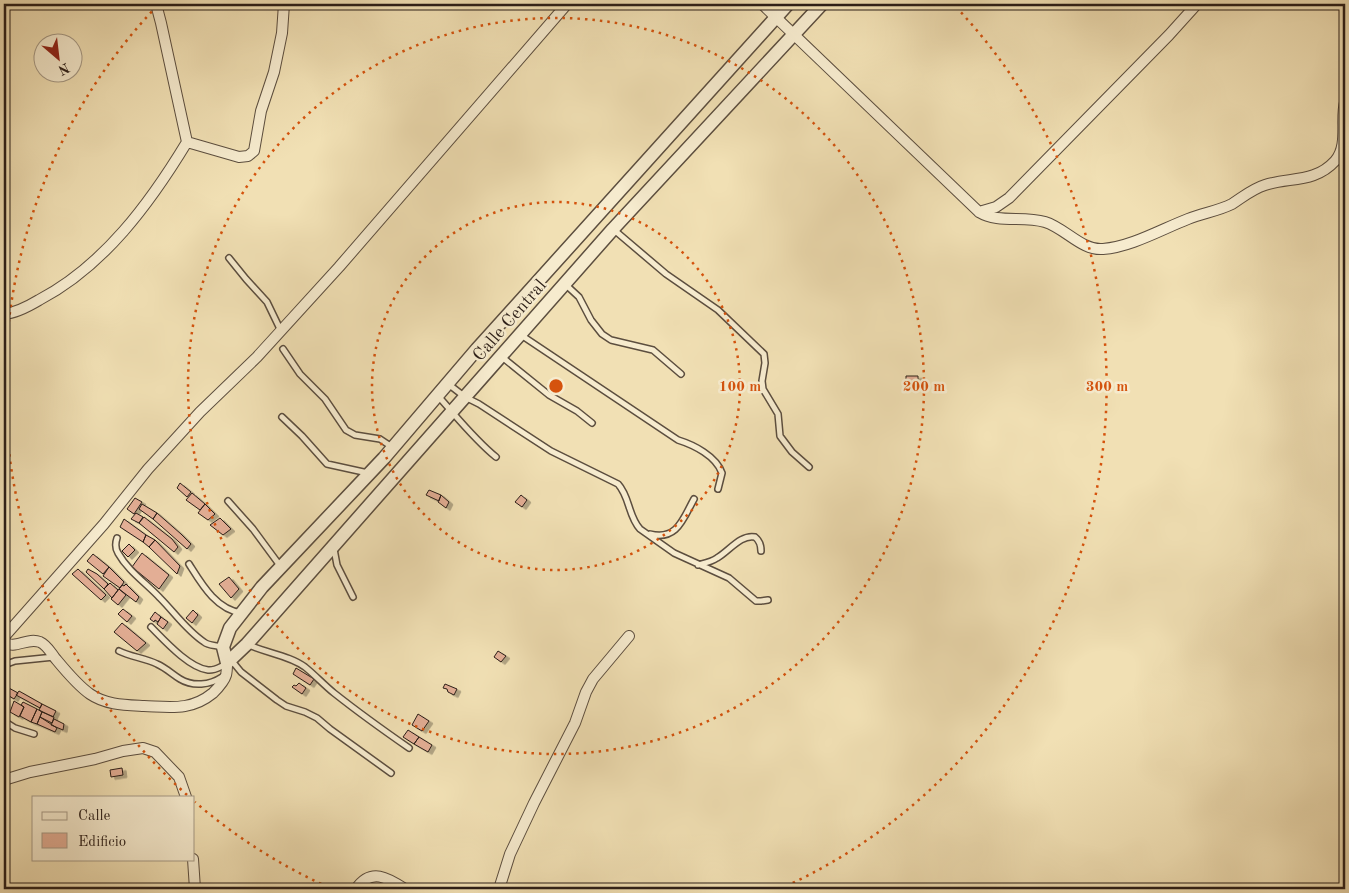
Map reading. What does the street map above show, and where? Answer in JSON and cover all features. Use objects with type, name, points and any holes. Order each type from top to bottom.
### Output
[{"type":"street","points":[[4,314],[28,306],[54,293],[100,256],[141,211],[187,142],[156,4]]},
{"type":"street","points":[[187,142],[239,157],[248,156],[254,151],[282,33],[284,4]]},
{"type":"street","points":[[4,637],[104,524],[148,469],[200,412],[281,331],[567,4]]},
{"type":"street","points":[[762,4],[978,212],[994,219],[1047,222],[1094,249],[1117,247],[1190,218],[1220,209],[1254,189],[1265,185],[1308,178],[1323,171],[1334,161],[1342,147],[1345,102]]},
{"type":"street","name":"Calle Central","points":[[222,647],[230,628],[262,587],[369,473],[788,4]]},
{"type":"street","name":"Calle Central","points":[[4,642],[14,646],[29,640],[40,642],[48,648],[76,682],[89,694],[104,702],[184,707],[203,701],[217,689],[228,666],[247,644],[501,356],[613,230],[822,4]]},
{"type":"street","points":[[978,212],[996,207],[1009,198],[1197,4]]},
{"type":"street","points":[[499,889],[510,854],[574,723],[586,692],[593,679],[629,636]]},
{"type":"street","points":[[222,647],[228,666]]},
{"type":"street","points":[[4,780],[30,772],[130,750],[149,749],[155,752],[179,777],[186,796]]},
{"type":"street","points":[[193,860],[195,889]]},
{"type":"street","points":[[356,889],[365,880],[377,876],[384,876],[405,889]]},
{"type":"lane","points":[[613,230],[666,274],[718,310],[764,354],[765,363],[762,381],[778,414],[780,436],[792,452],[809,467]]},
{"type":"lane","points":[[229,258],[267,302],[281,331]]},
{"type":"lane","points":[[565,284],[579,297],[591,320],[602,334],[611,340],[653,350],[681,374]]},
{"type":"lane","points":[[521,334],[678,440],[692,445],[715,461],[722,473],[718,489]]},
{"type":"lane","points":[[283,349],[300,374],[325,399],[346,430],[355,435],[380,440],[392,447]]},
{"type":"lane","points":[[501,356],[549,395],[577,411],[592,423]]},
{"type":"lane","points":[[447,384],[465,398],[479,404],[551,451],[618,484],[624,490],[635,524],[674,553],[729,578],[756,601],[768,600]]},
{"type":"lane","points":[[437,395],[472,436],[496,457]]},
{"type":"lane","points":[[282,417],[327,464],[369,473]]},
{"type":"lane","points":[[644,532],[661,536],[675,531],[694,499]]},
{"type":"lane","points":[[228,501],[243,517],[281,567]]},
{"type":"lane","points":[[698,565],[716,559],[746,537],[755,537],[759,540],[761,551]]},
{"type":"lane","points":[[117,538],[116,549],[119,555],[137,577],[159,596],[190,630],[204,642],[211,646],[222,647]]},
{"type":"lane","points":[[333,547],[337,565],[353,597]]},
{"type":"lane","points":[[189,564],[205,589],[214,598],[231,610],[242,613]]},
{"type":"lane","points":[[151,627],[195,666],[207,670],[228,666],[241,672],[281,703],[317,718],[392,773]]},
{"type":"lane","points":[[247,644],[304,667],[332,692],[409,748]]},
{"type":"lane","points":[[119,651],[129,656],[154,662],[181,680],[190,683],[212,682],[228,666]]},
{"type":"lane","points":[[4,665],[15,661],[54,657]]},
{"type":"lane","points":[[4,721],[16,728],[34,734]]},
{"type":"building","points":[[906,376],[918,376],[918,384],[906,384]]},
{"type":"building","points":[[180,483],[191,492],[187,497],[177,488]]},
{"type":"building","points":[[429,490],[441,495],[439,501],[426,495]]},
{"type":"building","points":[[192,493],[205,504],[200,510],[186,500]]},
{"type":"building","points":[[441,495],[449,502],[446,508],[438,502]]},
{"type":"building","points":[[521,495],[527,500],[522,507],[515,502]]},
{"type":"building","points":[[135,498],[142,502],[134,514],[127,509]]},
{"type":"building","points":[[142,504],[157,513],[153,519],[139,509]]},
{"type":"building","points":[[205,504],[215,514],[208,520],[198,513]]},
{"type":"building","points":[[136,513],[143,517],[139,523],[131,519]]},
{"type":"building","points":[[157,513],[191,544],[187,549],[153,519]]},
{"type":"building","points":[[144,517],[172,539],[178,547],[174,552],[139,523]]},
{"type":"building","points":[[220,518],[231,529],[223,535],[210,525]]},
{"type":"building","points":[[124,519],[146,535],[143,542],[120,527]]},
{"type":"building","points":[[146,535],[155,540],[149,547],[143,542]]},
{"type":"building","points":[[155,540],[180,566],[177,574],[149,547]]},
{"type":"building","points":[[129,544],[135,550],[128,557],[122,551]]},
{"type":"building","points":[[142,553],[169,575],[159,589],[132,567]]},
{"type":"building","points":[[93,554],[109,567],[103,574],[87,561]]},
{"type":"building","points":[[109,567],[124,582],[120,588],[103,576]]},
{"type":"building","points":[[78,569],[106,595],[101,600],[72,574]]},
{"type":"building","points":[[88,569],[108,584],[104,589],[86,572]]},
{"type":"building","points":[[229,577],[239,589],[231,598],[219,584]]},
{"type":"building","points":[[110,583],[118,590],[112,598],[104,589]]},
{"type":"building","points":[[126,584],[139,597],[136,602],[119,589],[122,585]]},
{"type":"building","points":[[119,589],[126,595],[118,605],[111,599]]},
{"type":"building","points":[[123,609],[132,616],[127,622],[118,614]]},
{"type":"building","points":[[193,610],[198,615],[192,623],[186,618]]},
{"type":"building","points":[[155,612],[161,617],[158,622],[150,619]]},
{"type":"building","points":[[161,617],[168,622],[163,629],[157,624]]},
{"type":"building","points":[[122,623],[146,643],[137,651],[114,632]]},
{"type":"building","points":[[498,651],[506,656],[501,662],[494,657]]},
{"type":"building","points":[[296,668],[314,679],[310,685],[293,674]]},
{"type":"building","points":[[299,683],[306,688],[302,694],[292,687]]},
{"type":"building","points":[[445,684],[457,689],[454,695],[443,688]]},
{"type":"building","points":[[7,687],[18,693],[14,699],[6,694]]},
{"type":"building","points":[[19,691],[42,704],[40,708],[16,695]]},
{"type":"building","points":[[14,701],[24,707],[19,717],[10,712]]},
{"type":"building","points":[[23,702],[37,709],[31,722],[20,716],[24,707],[21,705]]},
{"type":"building","points":[[42,704],[56,711],[53,717],[39,710]]},
{"type":"building","points":[[37,709],[42,712],[37,724],[31,722]]},
{"type":"building","points":[[42,712],[54,717],[52,723],[40,717]]},
{"type":"building","points":[[418,714],[429,721],[422,731],[412,725]]},
{"type":"building","points":[[40,717],[57,728],[55,732],[37,724]]},
{"type":"building","points":[[54,719],[64,724],[63,730],[51,725]]},
{"type":"building","points":[[408,730],[419,737],[414,744],[403,737]]},
{"type":"building","points":[[419,737],[432,745],[428,752],[414,744]]},
{"type":"building","points":[[122,768],[123,775],[111,777],[110,770]]}]
